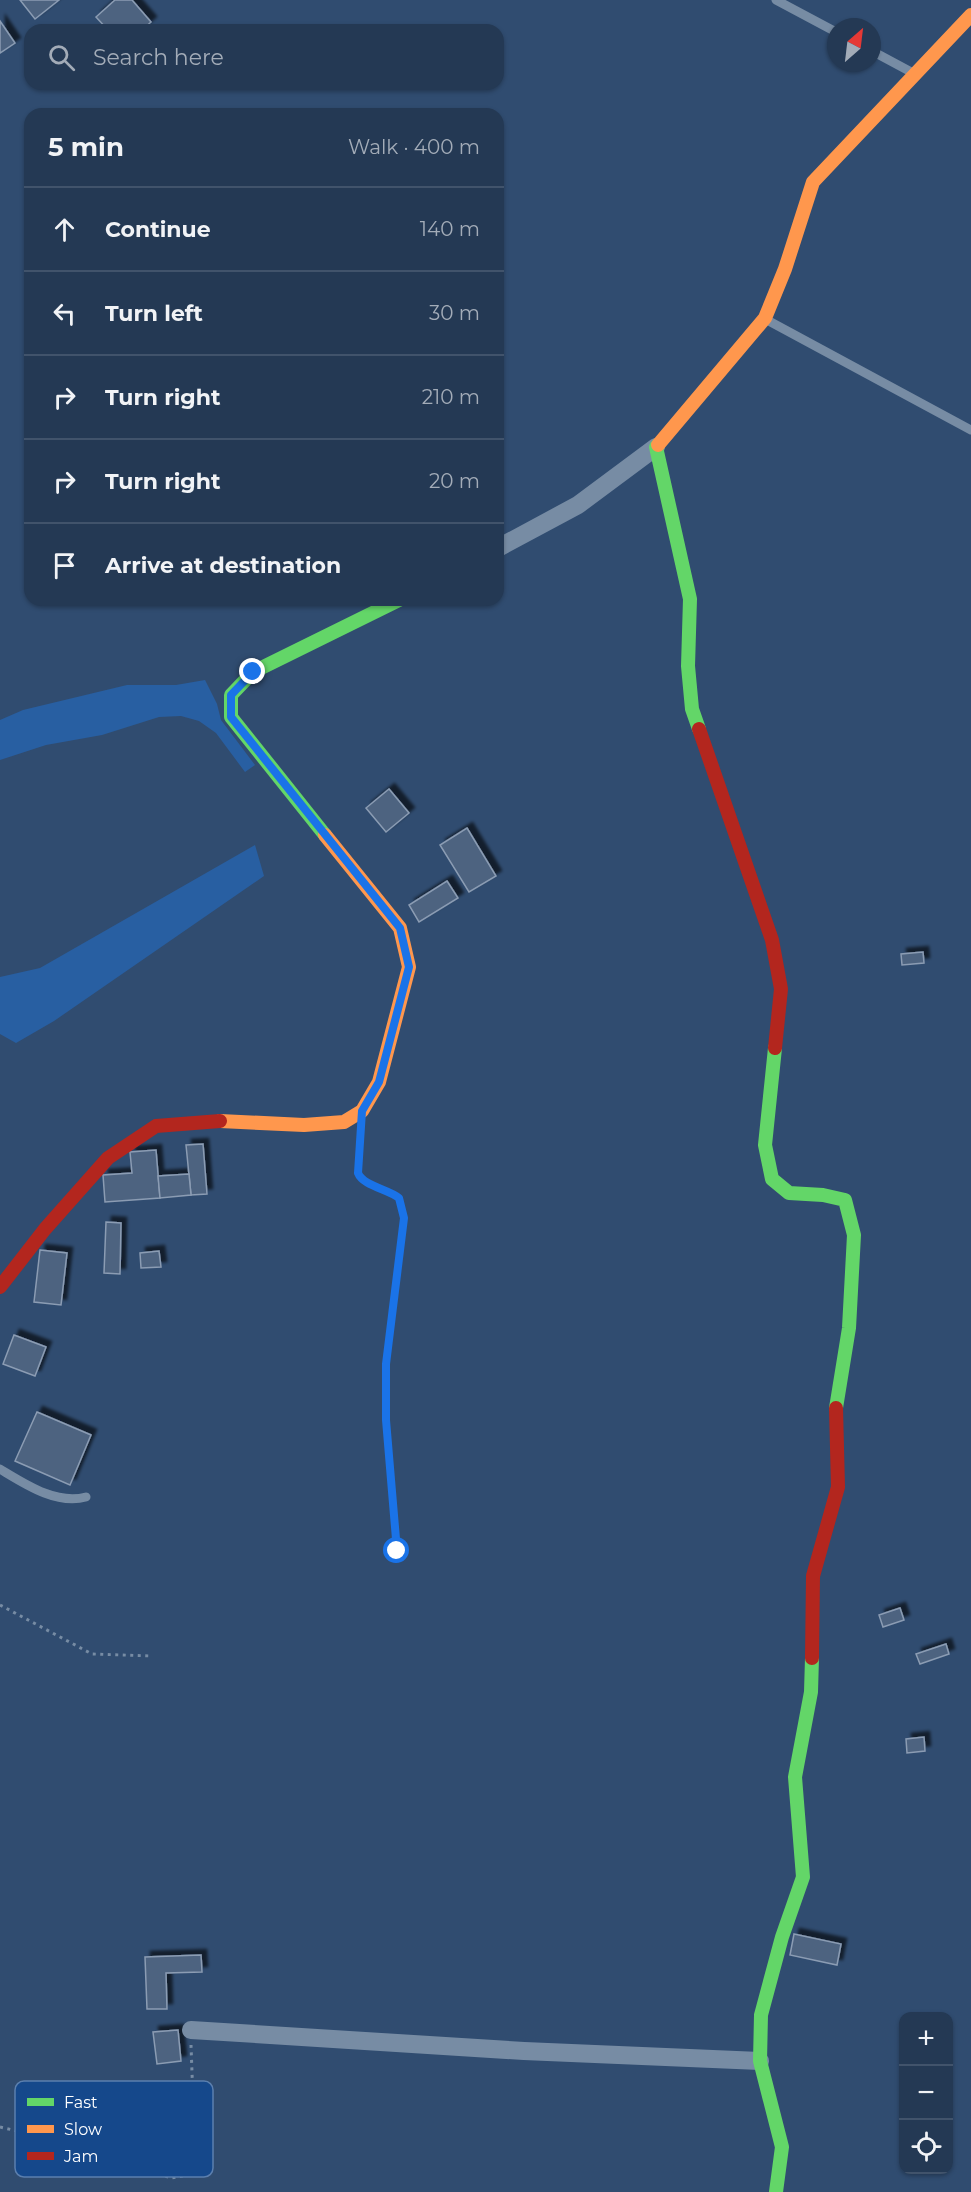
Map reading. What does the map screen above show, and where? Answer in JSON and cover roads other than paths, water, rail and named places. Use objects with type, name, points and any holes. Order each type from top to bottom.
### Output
[{"type":"street","points":[[504,545],[578,505],[656,447],[765,318],[785,269],[813,182],[971,15]]},
{"type":"street","points":[[656,447],[690,599],[688,666],[692,709],[772,940],[780,989],[765,1145],[772,1179],[789,1193],[823,1195],[845,1200],[854,1235],[849,1328],[836,1408],[838,1487],[813,1576],[811,1692],[795,1778],[803,1877],[782,1937],[761,2015],[760,2061],[782,2147],[776,2192]]},
{"type":"street","points":[[0,1287],[45,1229],[108,1158],[156,1126],[218,1121],[304,1125],[345,1122],[362,1111],[379,1082],[409,967],[400,928],[231,717],[231,695],[253,672],[387,606]]},
{"type":"street","points":[[191,2030],[524,2051],[760,2061]]},
{"type":"lane","points":[[776,0],[827,27]]},
{"type":"lane","points":[[881,56],[915,75]]},
{"type":"lane","points":[[765,318],[971,430]]},
{"type":"lane","points":[[0,1469],[58,1497],[86,1497]]}]
